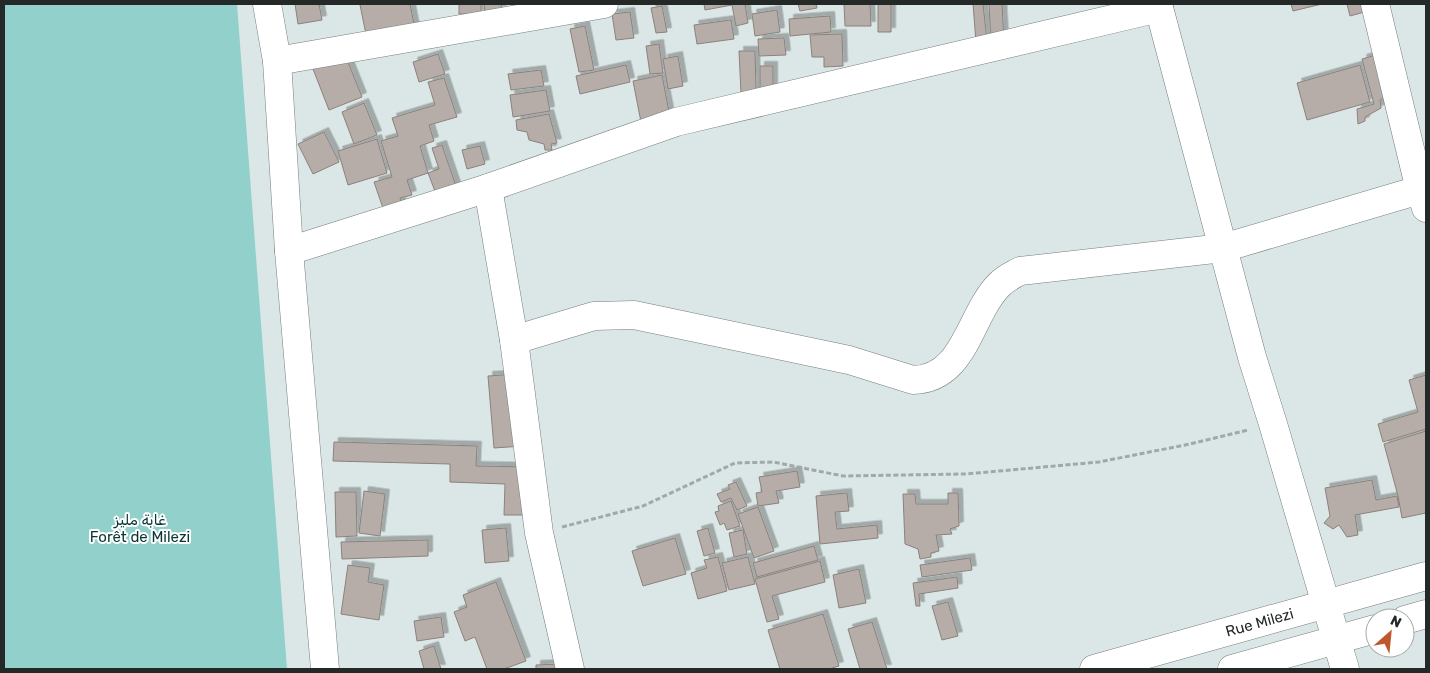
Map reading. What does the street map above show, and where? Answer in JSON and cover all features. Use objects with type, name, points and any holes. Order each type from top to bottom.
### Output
[{"type":"street","points":[[267,4],[277,61],[289,252],[325,669]]},
{"type":"street","points":[[277,61],[604,4]]},
{"type":"street","points":[[514,340],[594,316],[634,315],[815,352],[849,360],[913,380],[923,380],[941,372],[958,355],[984,306],[999,285],[1008,277],[1020,271],[1223,248],[1424,195],[1375,4]]},
{"type":"street","points":[[289,252],[488,188],[676,122],[1158,6],[1252,357],[1345,669]]},
{"type":"street","points":[[488,188],[514,340],[539,534],[570,669]]},
{"type":"street","name":"Rue Milezi","points":[[1094,669],[1426,576]]},
{"type":"street","points":[[1232,669],[1365,632]]},
{"type":"path","points":[[539,534],[643,506],[735,463],[773,462],[843,476],[966,474],[1100,462],[1190,444],[1273,424]]},
{"type":"green space","name":"غابة مليز Forêt de Milezi","points":[[4,4],[237,4],[287,669],[4,669]]},
{"type":"building","points":[[295,4],[319,4],[322,20],[298,24]]},
{"type":"building","points":[[410,4],[415,29],[367,39],[360,5]]},
{"type":"building","points":[[459,4],[481,4],[481,14],[459,14]]},
{"type":"building","points":[[484,4],[501,4],[502,10],[485,12]]},
{"type":"building","points":[[704,4],[745,4],[748,23],[736,26],[732,5],[705,10]]},
{"type":"building","points":[[798,4],[816,4],[817,8],[800,11]]},
{"type":"building","points":[[844,4],[870,4],[871,26],[845,26]]},
{"type":"building","points":[[878,4],[891,4],[891,32],[878,32]]},
{"type":"building","points":[[973,4],[983,4],[987,41],[976,42]]},
{"type":"building","points":[[989,4],[1002,4],[1004,41],[991,42]]},
{"type":"building","points":[[1291,4],[1322,4],[1293,11]]},
{"type":"building","points":[[1347,4],[1365,4],[1368,11],[1350,16]]},
{"type":"building","points":[[662,6],[667,32],[656,33],[651,8]]},
{"type":"building","points":[[777,10],[780,32],[755,36],[752,14]]},
{"type":"building","points":[[630,12],[634,38],[616,40],[612,14]]},
{"type":"building","points":[[830,16],[831,32],[790,36],[789,19]]},
{"type":"building","points":[[731,20],[734,39],[697,44],[694,25]]},
{"type":"building","points":[[585,26],[594,70],[579,72],[570,29]]},
{"type":"building","points":[[842,34],[843,66],[824,67],[824,57],[812,57],[810,35]]},
{"type":"building","points":[[784,38],[786,55],[759,56],[758,39]]},
{"type":"building","points":[[659,44],[663,73],[650,74],[646,46]]},
{"type":"building","points":[[739,51],[755,51],[756,93],[741,93]]},
{"type":"building","points":[[438,54],[445,74],[419,82],[413,62]]},
{"type":"building","points":[[1379,54],[1390,95],[1380,100],[1381,108],[1365,117],[1365,121],[1358,124],[1357,109],[1374,104],[1362,59]]},
{"type":"building","points":[[678,56],[683,86],[668,89],[663,59]]},
{"type":"building","points":[[346,57],[362,97],[329,110],[313,69]]},
{"type":"building","points":[[626,65],[630,82],[580,94],[576,76]]},
{"type":"building","points":[[1360,65],[1370,102],[1307,120],[1297,83]]},
{"type":"building","points":[[760,66],[773,66],[773,95],[760,95]]},
{"type":"building","points":[[541,70],[544,86],[511,90],[508,74]]},
{"type":"building","points":[[662,75],[670,117],[641,122],[633,81]]},
{"type":"building","points":[[444,78],[457,117],[429,125],[434,141],[420,146],[428,173],[407,180],[412,195],[400,198],[402,206],[384,211],[374,182],[392,177],[381,141],[398,136],[392,118],[435,105],[428,82]]},
{"type":"building","points":[[546,90],[550,111],[513,117],[510,95]]},
{"type":"building","points":[[364,103],[377,135],[354,144],[342,112]]},
{"type":"building","points":[[549,114],[557,143],[551,144],[552,150],[545,150],[544,144],[529,140],[527,132],[517,130],[516,120]]},
{"type":"building","points":[[324,132],[339,162],[313,174],[298,144]]},
{"type":"building","points":[[377,139],[387,173],[348,185],[338,151]]},
{"type":"building","points":[[442,145],[458,192],[438,199],[428,173],[439,169],[432,148]]},
{"type":"building","points":[[480,146],[485,164],[467,169],[462,150]]},
{"type":"building","points":[[517,374],[523,446],[494,448],[488,376]]},
{"type":"building","points":[[1426,375],[1426,429],[1383,442],[1378,424],[1418,412],[1409,380]]},
{"type":"building","points":[[1426,431],[1426,513],[1402,518],[1384,444]]},
{"type":"building","points":[[334,442],[477,446],[476,466],[526,467],[525,515],[504,515],[505,484],[450,482],[450,464],[333,461]]},
{"type":"building","points":[[797,471],[800,487],[776,491],[779,503],[758,506],[756,493],[762,492],[759,477]]},
{"type":"building","points":[[1372,480],[1376,500],[1397,496],[1399,507],[1355,515],[1358,535],[1347,537],[1339,525],[1333,529],[1324,523],[1330,516],[1325,488]]},
{"type":"building","points":[[736,482],[747,506],[737,510],[731,498],[721,502],[717,494],[730,489],[728,485]]},
{"type":"building","points":[[364,491],[385,494],[380,536],[359,533]]},
{"type":"building","points":[[335,492],[356,492],[357,536],[336,537]]},
{"type":"building","points":[[847,493],[849,511],[835,512],[837,529],[877,525],[878,538],[820,544],[816,496]]},
{"type":"building","points":[[948,493],[958,493],[959,526],[950,529],[952,534],[936,535],[939,551],[931,553],[931,557],[920,559],[918,549],[905,544],[903,494],[915,494],[916,504],[948,504]]},
{"type":"building","points":[[731,501],[740,526],[727,530],[724,523],[720,525],[715,512],[719,511],[718,506]]},
{"type":"building","points":[[758,507],[774,551],[754,558],[738,514]]},
{"type":"building","points":[[506,528],[509,561],[485,563],[482,530]]},
{"type":"building","points":[[708,528],[715,553],[704,556],[697,531]]},
{"type":"building","points":[[743,530],[747,554],[734,557],[729,533]]},
{"type":"building","points":[[675,538],[686,574],[643,586],[632,551]]},
{"type":"building","points":[[428,540],[428,556],[342,559],[341,542]]},
{"type":"building","points":[[814,546],[818,560],[757,577],[753,563]]},
{"type":"building","points":[[718,557],[727,591],[698,599],[691,573],[707,568],[704,560]]},
{"type":"building","points":[[748,557],[755,584],[729,590],[722,563]]},
{"type":"building","points":[[970,558],[972,570],[922,577],[920,565]]},
{"type":"building","points":[[820,561],[825,582],[772,596],[779,619],[767,622],[755,579]]},
{"type":"building","points":[[348,565],[370,568],[368,582],[384,585],[379,620],[341,614]]},
{"type":"building","points":[[859,569],[866,603],[839,608],[833,575]]},
{"type":"building","points":[[957,577],[958,588],[919,594],[920,606],[916,606],[913,583]]},
{"type":"building","points":[[496,582],[526,661],[504,669],[487,669],[475,637],[465,641],[454,612],[467,607],[463,595]]},
{"type":"building","points":[[948,602],[958,636],[942,640],[932,606]]},
{"type":"building","points":[[823,614],[839,666],[829,669],[780,669],[768,630]]},
{"type":"building","points":[[441,617],[444,637],[417,641],[414,621]]},
{"type":"building","points":[[872,622],[887,669],[860,669],[848,629]]},
{"type":"building","points":[[434,646],[441,669],[424,669],[419,651]]},
{"type":"building","points":[[561,664],[562,669],[536,669],[536,665]]}]
